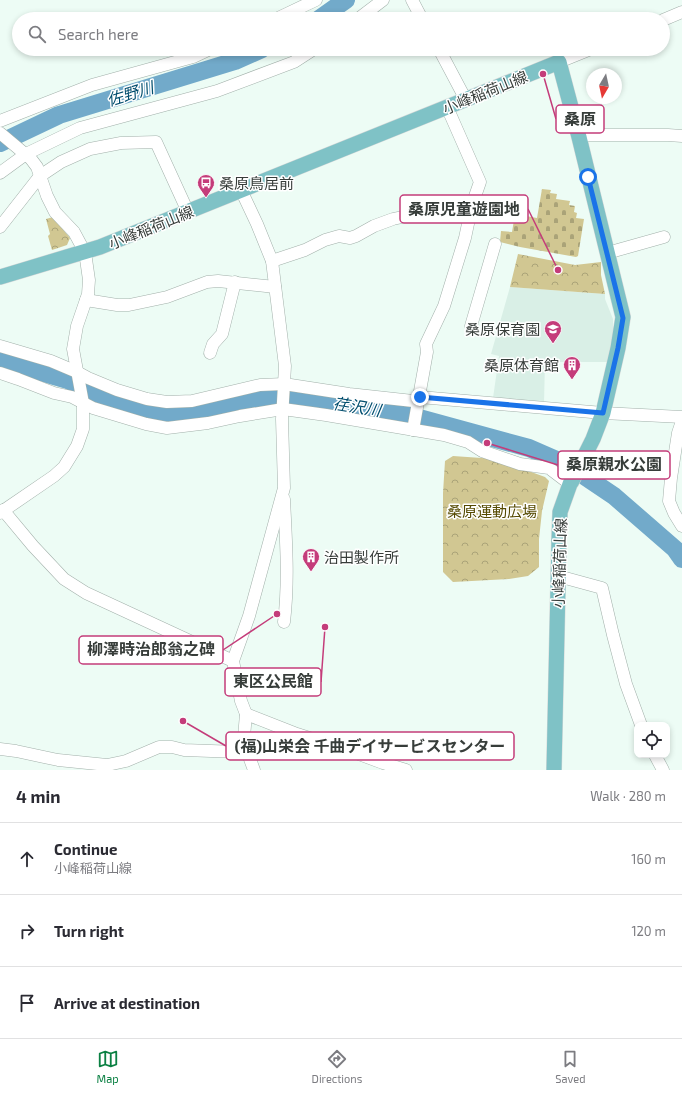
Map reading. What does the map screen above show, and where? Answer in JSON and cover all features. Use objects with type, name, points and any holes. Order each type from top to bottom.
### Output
[{"type":"main road","name":"小峰稲荷山線","points":[[0,277],[100,247],[559,62],[579,137],[623,318],[618,348],[603,413],[595,434],[571,482],[560,512],[554,770]]},
{"type":"street","points":[[291,12],[316,0]]},
{"type":"street","points":[[367,12],[383,0]]},
{"type":"street","points":[[412,0],[418,12]]},
{"type":"street","points":[[670,17],[682,12]]},
{"type":"street","points":[[0,121],[92,85],[193,56]]},
{"type":"street","points":[[0,174],[24,153],[80,128],[217,91],[294,62],[303,56]]},
{"type":"street","points":[[443,56],[466,100]]},
{"type":"street","points":[[559,62],[574,56]]},
{"type":"street","points":[[414,428],[427,352],[426,344],[444,306],[465,238],[472,205],[480,182],[448,107]]},
{"type":"street","points":[[0,133],[31,159],[37,168],[47,196],[55,212],[74,232],[86,259],[89,280],[86,300],[77,326],[72,348],[82,399],[83,429],[77,446],[68,462],[54,476],[3,509],[33,546],[64,579],[86,593],[233,662]]},
{"type":"street","points":[[579,137],[586,135],[682,136]]},
{"type":"street","points":[[0,227],[40,176],[61,162],[90,149],[122,144],[156,142],[188,212]]},
{"type":"street","points":[[241,190],[272,261],[285,366],[282,419],[288,562],[287,597],[284,622]]},
{"type":"street","points":[[272,261],[304,250],[325,240],[339,236],[350,238],[356,236],[374,226],[394,219],[462,204],[472,205]]},
{"type":"street","points":[[607,253],[664,237]]},
{"type":"street","points":[[471,326],[495,244]]},
{"type":"street","points":[[86,300],[117,305],[129,305],[167,297],[207,282],[218,281],[235,282],[253,286],[275,287]]},
{"type":"street","points":[[210,353],[213,344],[222,334],[235,282]]},
{"type":"street","points":[[0,346],[51,361],[117,390],[147,399],[167,402],[192,401],[260,385],[284,386],[413,401],[419,400],[682,417]]},
{"type":"street","points":[[0,373],[54,393],[82,399],[93,408],[146,424],[167,428],[208,423],[283,407],[414,428],[468,442],[482,451],[520,464],[549,468],[571,482]]},
{"type":"street","points":[[682,421],[678,433],[669,501],[682,526]]},
{"type":"street","points":[[254,770],[244,737],[246,714],[241,701],[233,662],[249,616],[284,488]]},
{"type":"street","points":[[558,576],[602,588],[626,684],[640,722]]},
{"type":"street","points":[[246,714],[297,734],[406,770]]},
{"type":"street","points":[[0,749],[58,760],[107,765],[126,761],[159,748],[172,747],[184,750],[238,752],[247,750]]},
{"type":"street","points":[[657,758],[663,770]]},
{"type":"shaded area","name":"桑原保育園","points":[[510,287],[605,294],[605,299],[613,319],[613,335],[607,362],[545,362],[544,403],[493,398],[499,356],[491,354]]},
{"type":"green space","points":[[542,189],[551,190],[550,193],[557,194],[556,199],[570,201],[569,205],[575,206],[574,212],[577,213],[576,218],[584,219],[578,256],[576,257],[520,247],[500,242],[501,231],[512,232],[515,214],[537,218]]},
{"type":"green space","points":[[53,217],[70,238],[67,245],[52,250],[48,236],[50,234],[46,219]]},
{"type":"green space","points":[[518,254],[575,265],[601,262],[601,275],[605,294],[510,287]]},
{"type":"green space","name":"桑原運動広場","points":[[453,456],[496,459],[545,477],[549,481],[542,511],[539,539],[539,567],[528,576],[509,579],[453,582],[443,572],[443,493],[445,461]]},
{"type":"waterway","name":"佐野川","points":[[329,12],[346,0]]},
{"type":"waterway","name":"佐野川","points":[[0,143],[59,115],[235,61],[246,56]]},
{"type":"waterway","name":"荏沢川","points":[[0,360],[68,380],[94,394],[128,406],[156,413],[184,414],[273,396],[294,397],[408,415],[529,448],[568,465],[614,496],[675,549],[682,559]]},
{"type":"place","name":"桑原","points":[[543,74]]},
{"type":"place","name":"桑原鳥居前","points":[[206,198]]},
{"type":"place","name":"桑原児童遊園地","points":[[558,270]]},
{"type":"place","name":"桑原保育園","points":[[553,344]]},
{"type":"place","name":"桑原体育館","points":[[572,380]]},
{"type":"place","name":"桑原親水公園","points":[[487,443]]},
{"type":"place","name":"治田製作所","points":[[311,572]]},
{"type":"place","name":"柳澤時治郎翁之碑","points":[[277,614]]},
{"type":"place","name":"東区公民館","points":[[325,627]]},
{"type":"place","name":"(福)山栄会 千曲デイサービスセンター","points":[[183,721]]},
{"type":"route","points":[[420,397],[603,413],[618,348],[623,318],[588,177]]}]
